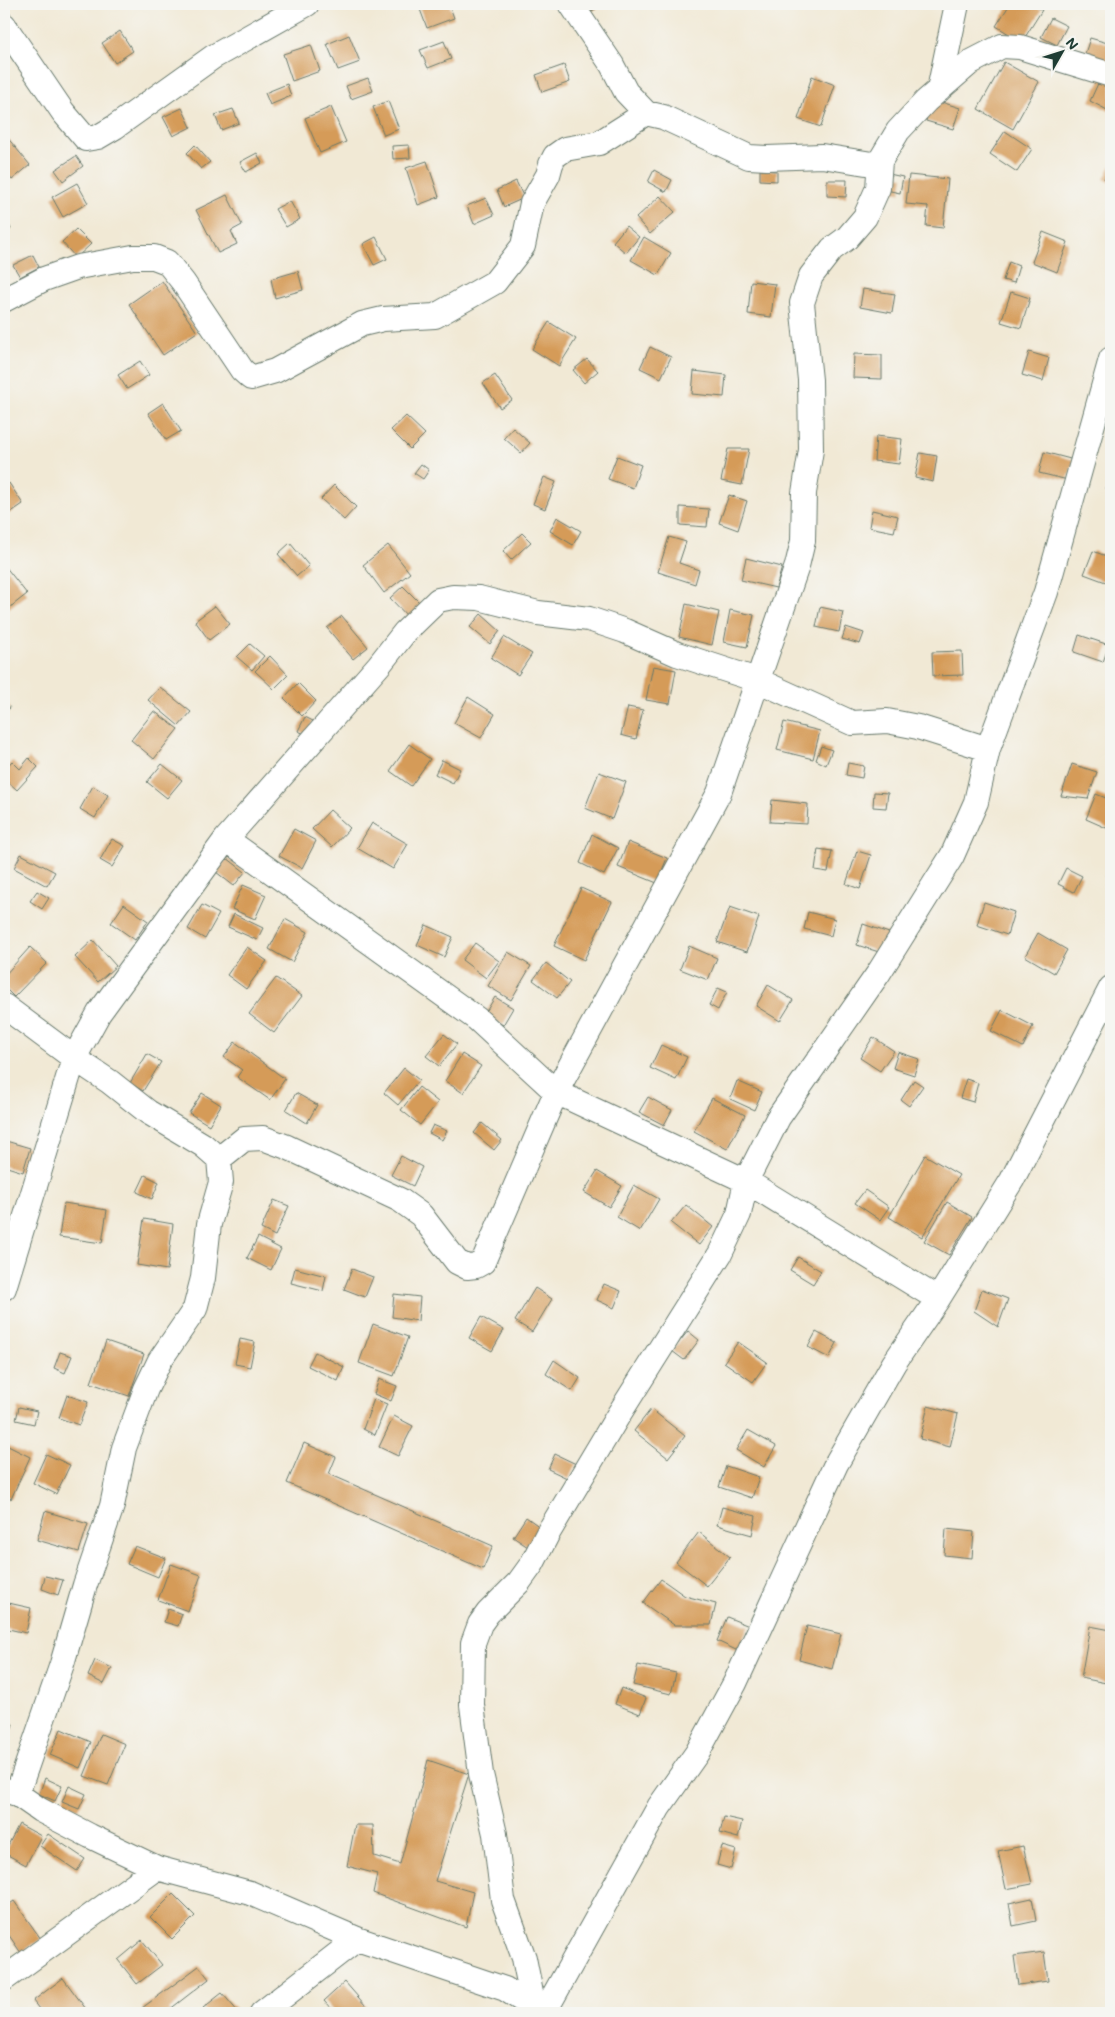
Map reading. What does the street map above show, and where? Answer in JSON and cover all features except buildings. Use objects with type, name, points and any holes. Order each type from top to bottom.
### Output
[{"type":"street","points":[[4,25],[63,112],[86,139],[98,137],[115,128],[213,57],[307,4]]},
{"type":"street","points":[[571,4],[608,58],[626,92],[646,113],[663,117],[749,157],[822,156],[872,164],[880,161]]},
{"type":"street","points":[[939,90],[957,4]]},
{"type":"street","points":[[218,1159],[244,1139],[263,1138],[287,1147],[400,1200],[421,1215],[458,1262],[467,1267],[476,1266],[483,1262],[556,1092],[719,792],[757,680],[803,541],[804,493],[811,450],[810,380],[802,303],[811,276],[832,249],[847,238],[865,216],[878,188],[880,161],[907,120],[971,62],[1002,46],[1020,47],[1111,75]]},
{"type":"street","points":[[4,300],[44,278],[78,267],[133,257],[154,257],[167,262],[183,282],[202,314],[242,370],[251,378],[258,377],[275,371],[362,324],[383,319],[435,316],[495,282],[523,246],[532,203],[548,175],[555,156],[565,149],[599,143],[646,113]]},
{"type":"street","points":[[540,2011],[524,1958],[503,1900],[495,1834],[481,1774],[472,1704],[473,1643],[480,1624],[488,1613],[520,1582],[532,1564],[548,1533],[604,1439],[720,1254],[739,1214],[746,1181],[778,1118],[878,974],[952,856],[976,802],[988,749],[1046,592],[1111,359]]},
{"type":"street","points":[[4,1287],[74,1058],[99,1013],[226,839],[406,632],[438,600],[452,597],[479,598],[538,613],[589,620],[625,631],[677,654],[757,680],[852,723],[886,721],[918,727],[988,749]]},
{"type":"street","points":[[226,839],[477,1019],[556,1092],[746,1181],[938,1299]]},
{"type":"street","points":[[540,2011],[659,1807],[697,1753],[735,1683],[836,1464],[894,1363],[938,1299],[1012,1180],[1111,988]]},
{"type":"street","points":[[4,1006],[110,1082],[148,1112],[202,1145],[218,1159],[221,1182],[209,1224],[204,1278],[195,1309],[160,1360],[143,1398],[124,1448],[112,1506],[85,1585],[62,1664],[11,1792],[82,1832],[157,1868],[250,1893],[357,1939],[505,1989],[540,2011]]},
{"type":"street","points":[[4,1979],[157,1868]]},
{"type":"street","points":[[262,2013],[357,1939]]}]
